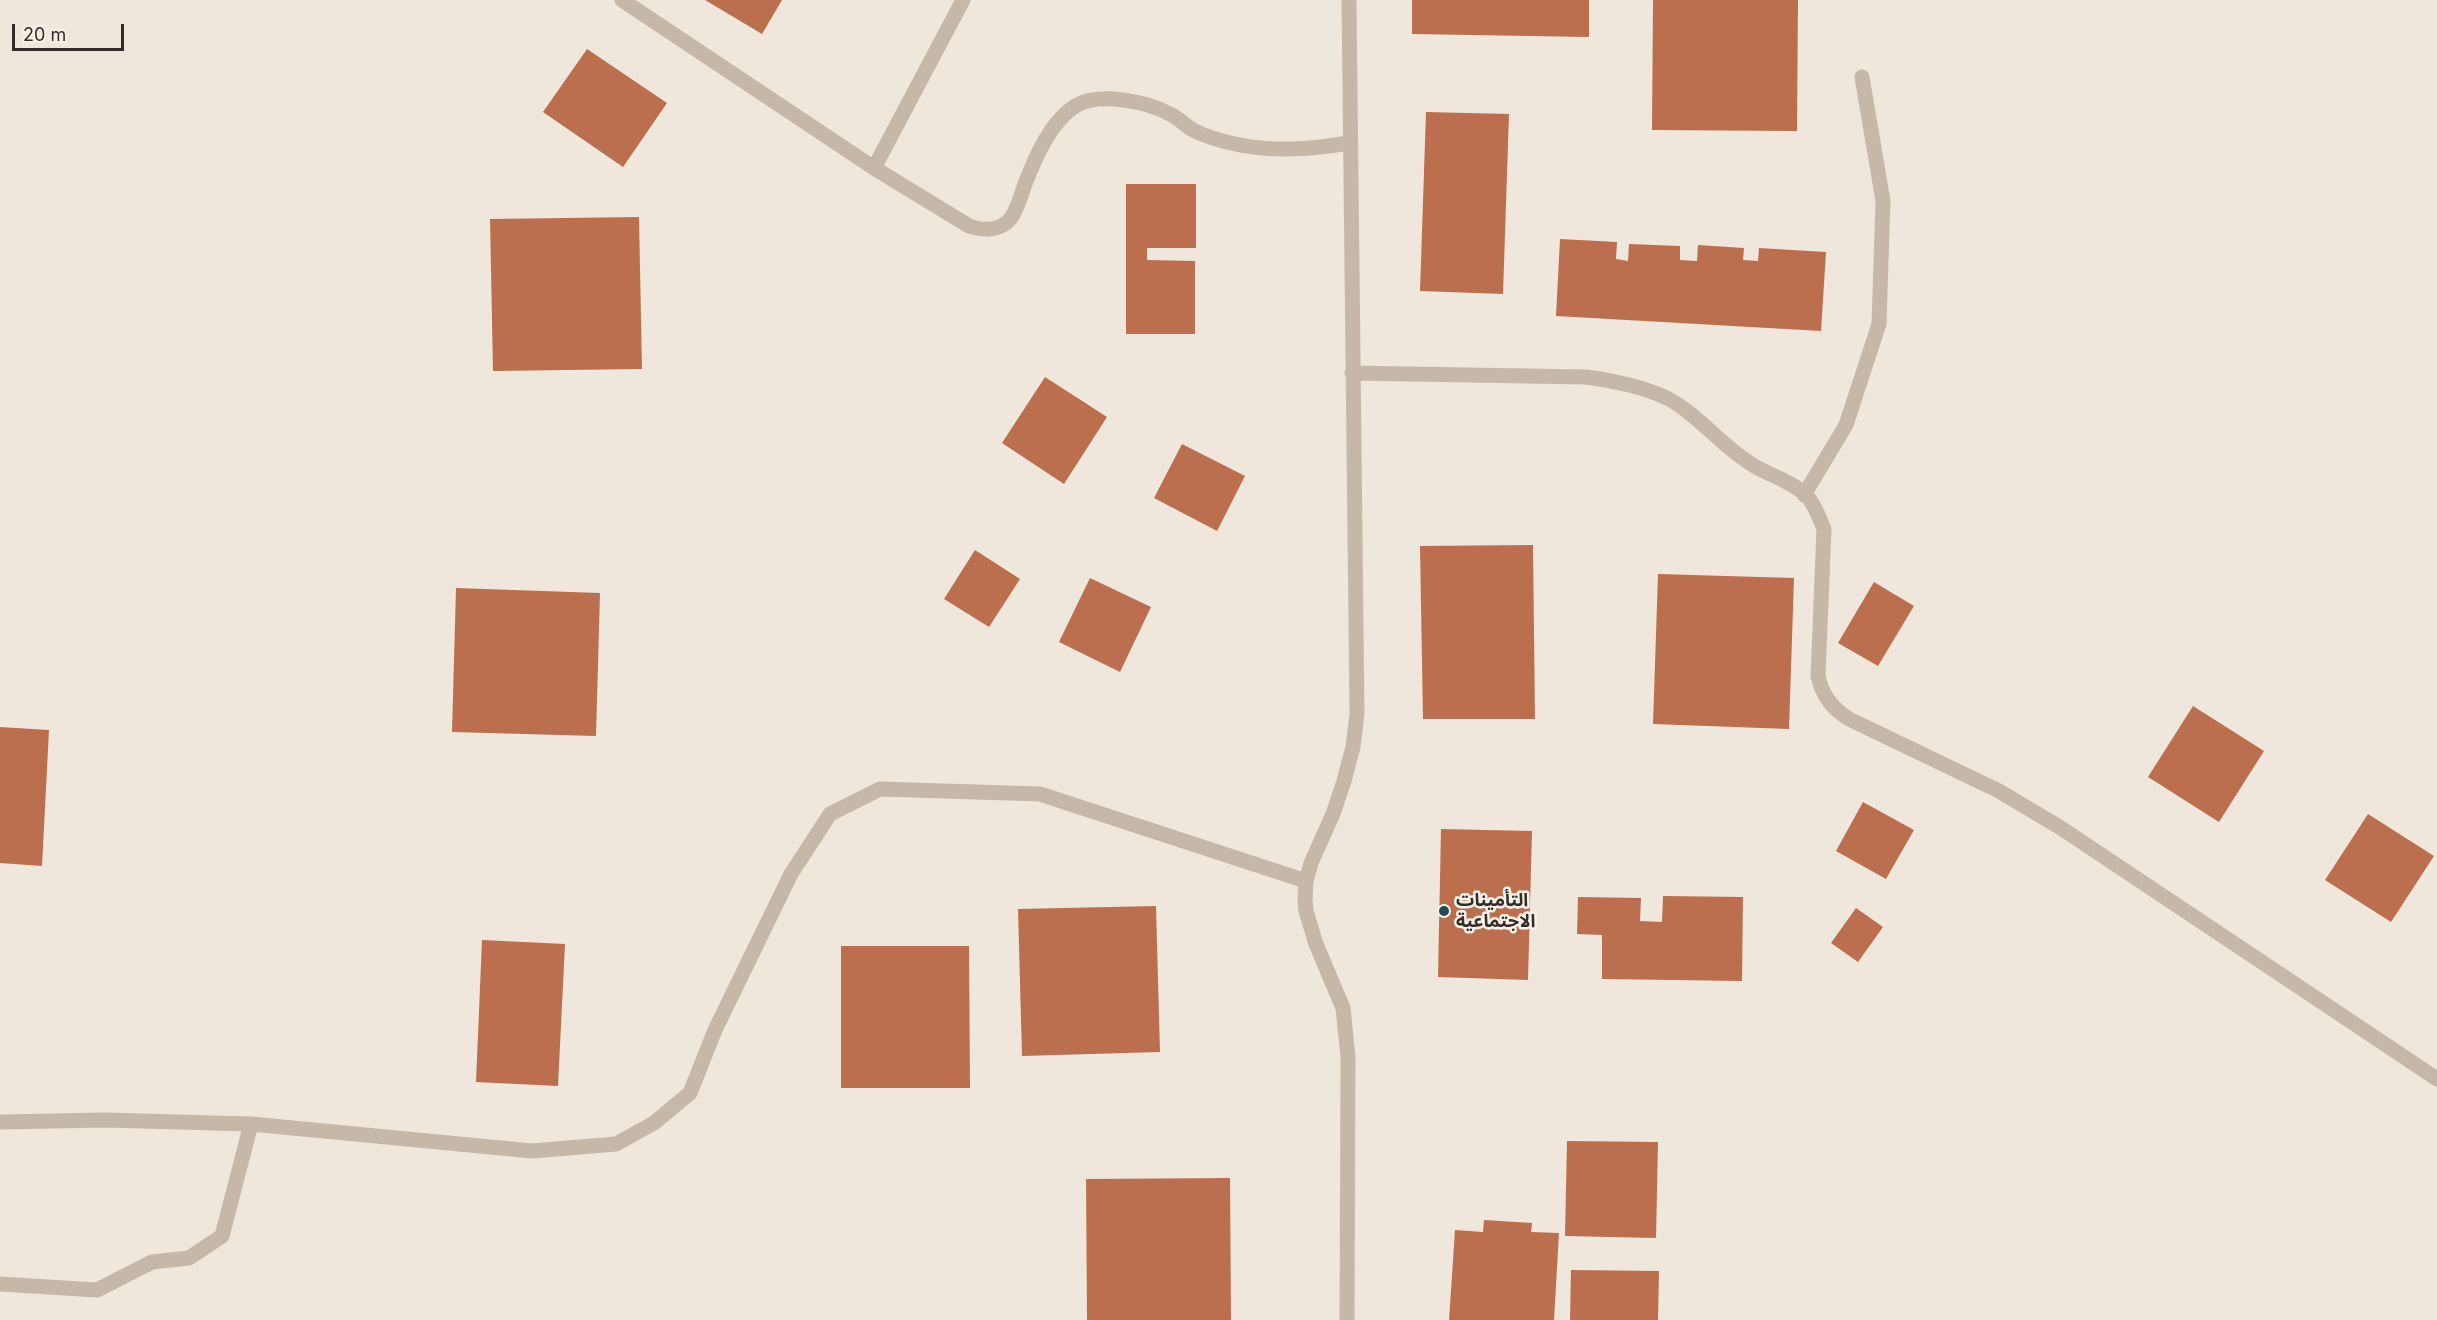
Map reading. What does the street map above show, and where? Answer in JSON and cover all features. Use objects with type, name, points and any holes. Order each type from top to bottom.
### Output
[{"type":"street","points":[[622,0],[874,168],[979,230],[990,230],[1010,219],[1037,155],[1047,138],[1078,105],[1119,100],[1146,104],[1171,114],[1193,130],[1240,145],[1276,150],[1313,149],[1349,143]]},
{"type":"street","points":[[874,168],[963,0]]},
{"type":"street","points":[[1347,1320],[1348,1057],[1343,1008],[1316,944],[1306,911],[1306,881],[1344,781],[1353,747],[1357,714],[1349,0]]},
{"type":"street","points":[[1804,495],[1846,425],[1879,324],[1883,201],[1862,77]]},
{"type":"street","points":[[1352,373],[1586,377],[1621,382],[1669,399],[1751,464],[1792,485],[1804,495],[1817,512],[1824,529],[1818,676],[1821,690],[1838,712],[1999,791],[2061,828],[2437,1079]]},
{"type":"street","points":[[0,1122],[105,1120],[251,1124],[532,1151],[616,1144],[654,1123],[690,1093],[715,1030],[791,874],[830,814],[880,789],[1040,794],[1306,881]]},
{"type":"street","points":[[0,1284],[97,1290],[152,1262],[189,1258],[222,1236],[251,1124]]},
{"type":"building","points":[[705,0],[782,0],[762,34]]},
{"type":"building","points":[[1412,0],[1589,0],[1589,37],[1412,34]]},
{"type":"building","points":[[1653,0],[1798,0],[1797,131],[1652,130]]},
{"type":"building","points":[[587,49],[667,103],[623,167],[543,112]]},
{"type":"building","points":[[1426,112],[1509,114],[1503,294],[1420,291]]},
{"type":"building","points":[[1126,184],[1196,184],[1196,248],[1147,248],[1147,260],[1195,261],[1195,334],[1126,334]]},
{"type":"building","points":[[639,217],[642,369],[493,371],[490,219]]},
{"type":"building","points":[[1560,239],[1617,242],[1616,259],[1628,261],[1629,244],[1680,246],[1680,260],[1697,261],[1698,245],[1744,248],[1743,260],[1758,261],[1759,248],[1826,252],[1821,331],[1556,316]]},
{"type":"building","points":[[1045,377],[1107,417],[1064,484],[1002,443]]},
{"type":"building","points":[[1182,444],[1245,476],[1217,531],[1154,498]]},
{"type":"building","points":[[1533,545],[1535,719],[1423,719],[1420,546]]},
{"type":"building","points":[[975,550],[1020,579],[989,627],[944,599]]},
{"type":"building","points":[[1658,574],[1794,578],[1789,729],[1653,724]]},
{"type":"building","points":[[1090,578],[1151,607],[1120,672],[1059,642]]},
{"type":"building","points":[[1874,582],[1914,606],[1878,666],[1838,643]]},
{"type":"building","points":[[456,588],[600,593],[596,736],[452,732]]},
{"type":"building","points":[[2193,706],[2264,751],[2219,822],[2148,777]]},
{"type":"building","points":[[0,727],[49,730],[42,866],[0,863]]},
{"type":"building","points":[[1863,802],[1914,830],[1886,879],[1836,851]]},
{"type":"building","points":[[2368,814],[2434,856],[2391,922],[2325,880]]},
{"type":"building","points":[[1441,829],[1532,831],[1528,980],[1438,977]]},
{"type":"building","points":[[1663,896],[1743,897],[1742,981],[1602,979],[1602,935],[1577,934],[1578,897],[1641,898],[1640,921],[1662,922]]},
{"type":"building","points":[[1156,906],[1160,1052],[1022,1056],[1018,909]]},
{"type":"building","points":[[1856,908],[1883,927],[1858,962],[1831,943]]},
{"type":"building","points":[[482,940],[565,944],[558,1086],[476,1082]]},
{"type":"building","points":[[841,946],[969,946],[970,1088],[841,1088]]},
{"type":"building","points":[[1567,1141],[1658,1142],[1656,1238],[1565,1236]]},
{"type":"building","points":[[1230,1178],[1231,1320],[1087,1320],[1086,1179]]},
{"type":"building","points":[[1484,1220],[1532,1223],[1531,1232],[1559,1233],[1554,1320],[1449,1320],[1455,1230],[1483,1232]]},
{"type":"building","points":[[1571,1270],[1659,1271],[1658,1320],[1570,1320]]},
{"type":"place","name":"التأمينات الاجتماعية","points":[[1444,911]]}]
